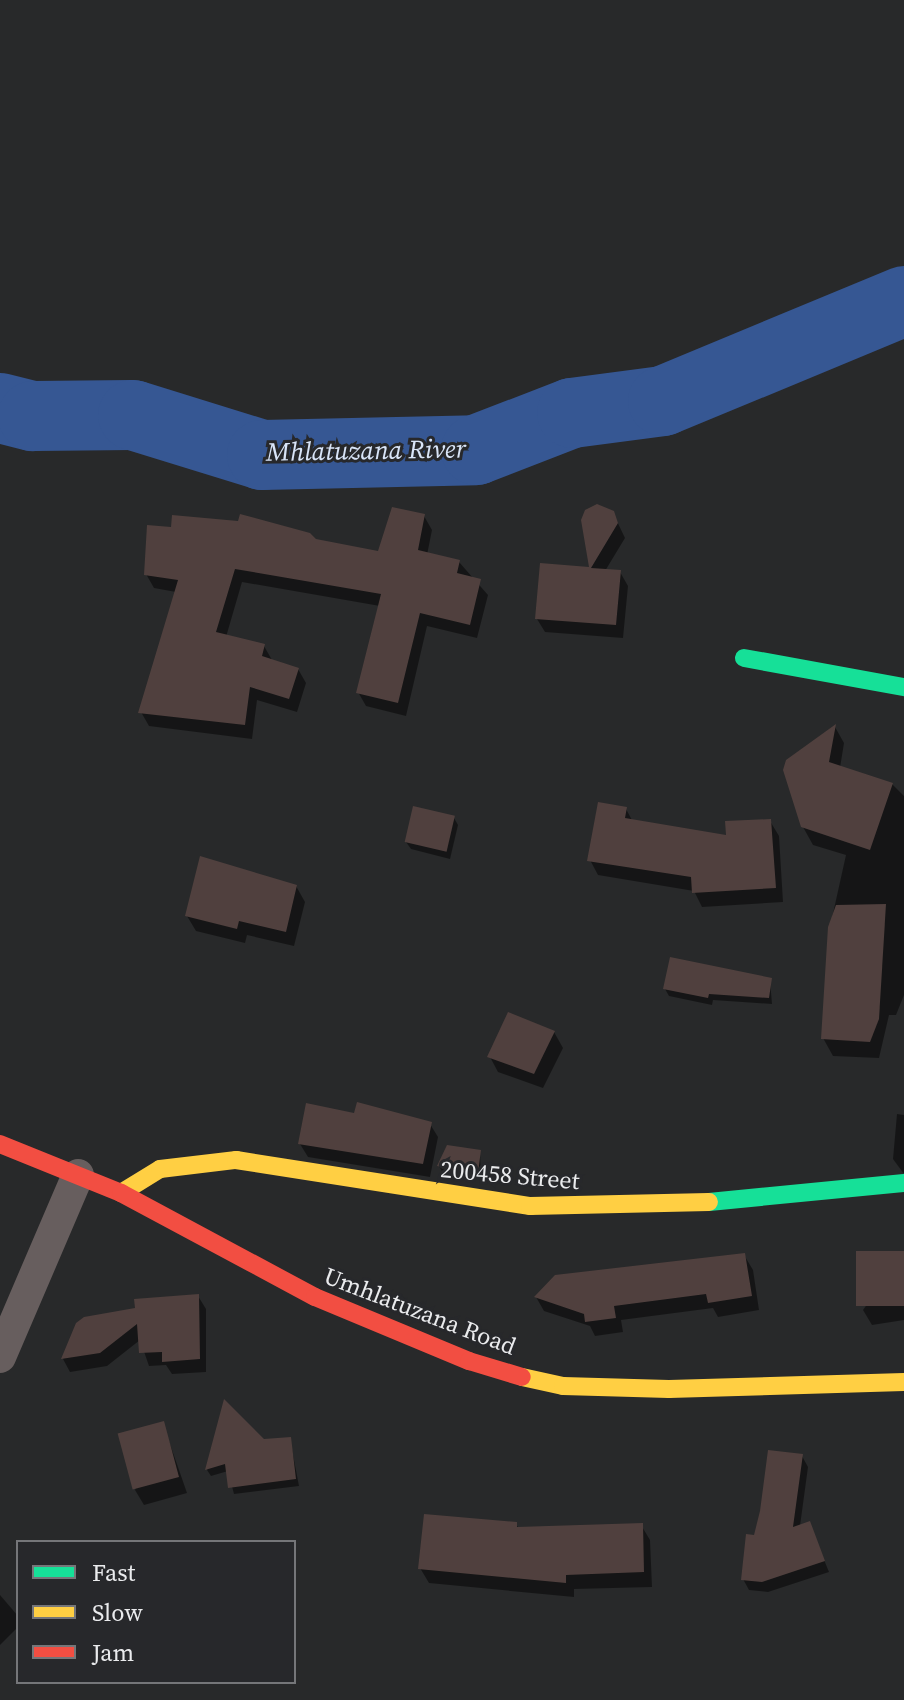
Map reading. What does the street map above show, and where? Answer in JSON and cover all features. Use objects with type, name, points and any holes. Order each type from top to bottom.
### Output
[{"type":"street","points":[[744,658],[904,687]]},
{"type":"street","name":"Umhlatuzana Road","points":[[0,1144],[121,1193],[315,1297],[469,1361],[522,1377],[563,1386],[669,1389],[904,1382]]},
{"type":"street","name":"200458 Street","points":[[121,1193],[160,1169],[236,1160],[530,1206],[653,1207],[904,1183]]},
{"type":"street","points":[[0,1357],[78,1175]]},
{"type":"building","points":[[597,504],[614,511],[618,523],[591,568],[621,570],[616,625],[535,619],[540,563],[589,567],[581,520],[585,510]]},
{"type":"building","points":[[392,507],[425,514],[418,550],[460,560],[457,573],[481,579],[470,625],[420,613],[398,703],[356,693],[381,594],[235,569],[216,632],[265,644],[262,656],[299,668],[289,699],[250,687],[245,725],[138,713],[178,580],[144,575],[147,525],[171,527],[172,515],[238,521],[240,514],[310,533],[316,539],[378,551]]},
{"type":"building","points":[[836,724],[829,762],[893,783],[870,850],[801,827],[783,770],[786,760]]},
{"type":"building","points":[[598,802],[627,807],[625,818],[726,835],[725,821],[771,819],[776,888],[692,893],[691,877],[587,861]]},
{"type":"building","points":[[413,806],[455,816],[447,852],[405,842]]},
{"type":"building","points":[[200,856],[297,885],[286,932],[239,921],[237,929],[185,916]]},
{"type":"building","points":[[886,904],[879,1019],[870,1042],[821,1039],[828,927],[836,905]]},
{"type":"building","points":[[670,957],[772,978],[769,998],[709,994],[708,998],[663,989]]},
{"type":"building","points":[[508,1012],[555,1031],[534,1074],[487,1057]]},
{"type":"building","points":[[357,1102],[432,1122],[423,1164],[298,1144],[306,1103],[354,1113]]},
{"type":"building","points":[[447,1145],[481,1150],[478,1173],[437,1166]]},
{"type":"building","points":[[856,1251],[904,1251],[904,1306],[856,1306]]},
{"type":"building","points":[[745,1253],[752,1296],[708,1303],[706,1294],[614,1306],[616,1318],[585,1322],[584,1314],[534,1297],[555,1275]]},
{"type":"building","points":[[199,1294],[200,1359],[162,1362],[162,1352],[139,1353],[137,1324],[100,1353],[61,1359],[76,1323],[84,1317],[135,1308],[134,1299]]},
{"type":"building","points":[[224,1399],[264,1439],[291,1437],[296,1479],[228,1488],[225,1464],[205,1470]]},
{"type":"building","points":[[164,1421],[179,1477],[133,1489],[118,1433]]},
{"type":"building","points":[[768,1450],[803,1454],[793,1527],[810,1521],[825,1561],[762,1582],[741,1580],[746,1534],[754,1535],[760,1511]]},
{"type":"building","points":[[424,1514],[517,1522],[517,1527],[643,1523],[644,1572],[566,1575],[566,1583],[418,1569]]},
{"type":"waterway","name":"Mhlatuzana River","points":[[0,408],[33,416],[133,415],[262,455],[476,450],[572,413],[663,401],[904,301]]},
{"type":"traffic: fast","points":[[744,658],[904,687]]},
{"type":"traffic: fast","points":[[709,1202],[904,1183]]},
{"type":"traffic: slow","points":[[121,1193],[160,1169],[236,1160],[530,1206],[709,1202]]},
{"type":"traffic: slow","points":[[522,1377],[563,1386],[669,1389],[904,1382]]},
{"type":"traffic: jam","points":[[0,1144],[121,1193],[315,1297],[469,1361],[522,1377]]}]
